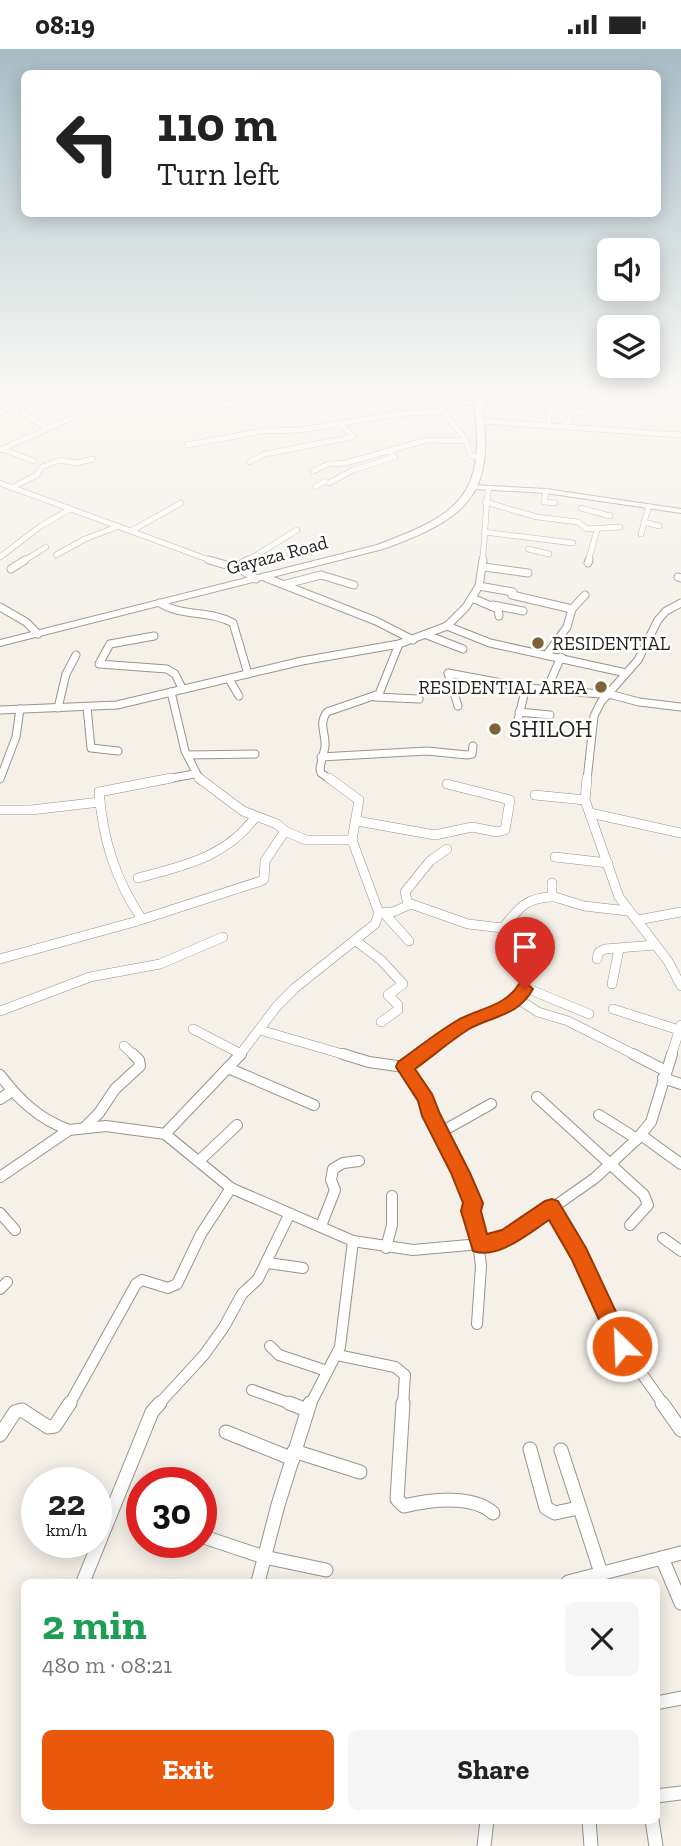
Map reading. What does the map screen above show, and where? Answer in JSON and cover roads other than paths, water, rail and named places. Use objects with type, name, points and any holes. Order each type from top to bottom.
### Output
[{"type":"main road","points":[[480,473],[480,487]]},
{"type":"main road","name":"Gayaza Road","points":[[0,643],[404,539],[443,519],[480,487]]},
{"type":"street","points":[[11,488],[38,473]]},
{"type":"street","points":[[315,487],[347,473]]},
{"type":"street","points":[[0,483],[283,585],[376,621],[413,640]]},
{"type":"street","points":[[0,710],[117,705],[302,661],[399,645],[447,626],[472,598],[479,586],[484,567],[485,502],[480,487],[588,496],[681,511]]},
{"type":"street","points":[[546,491],[544,502],[555,503]]},
{"type":"street","points":[[588,496],[581,508],[578,522],[581,527],[597,530],[621,527]]},
{"type":"street","points":[[485,502],[537,517],[578,522]]},
{"type":"street","points":[[131,531],[181,503]]},
{"type":"street","points":[[641,534],[649,506]]},
{"type":"street","points":[[581,508],[610,516]]},
{"type":"street","points":[[0,557],[41,526],[70,509]]},
{"type":"street","points":[[645,523],[659,526]]},
{"type":"street","points":[[56,555],[85,539],[119,526]]},
{"type":"street","points":[[235,568],[298,530]]},
{"type":"street","points":[[588,563],[597,530]]},
{"type":"street","points":[[484,532],[572,543]]},
{"type":"street","points":[[11,569],[46,547]]},
{"type":"street","points":[[528,549],[550,554]]},
{"type":"street","points":[[484,567],[510,568],[528,573]]},
{"type":"street","points":[[283,585],[321,575],[354,585]]},
{"type":"street","points":[[479,586],[572,609]]},
{"type":"street","points":[[547,654],[567,627],[572,609],[584,595]]},
{"type":"street","points":[[472,598],[523,611]]},
{"type":"street","points":[[160,603],[172,611],[219,615],[233,623],[248,674]]},
{"type":"street","points":[[681,603],[666,611],[658,620],[638,660],[604,695],[594,716],[585,800],[619,897],[668,961],[681,986]]},
{"type":"street","points":[[493,605],[498,609],[499,616]]},
{"type":"street","points":[[0,607],[26,622],[38,634]]},
{"type":"street","points":[[447,626],[482,642],[562,657],[625,673]]},
{"type":"street","points":[[427,635],[463,649]]},
{"type":"street","points":[[154,636],[110,644],[101,663],[105,667],[167,669],[175,674],[182,688]]},
{"type":"street","points":[[375,697],[379,694],[399,645]]},
{"type":"street","points":[[58,708],[66,674],[76,655]]},
{"type":"street","points":[[551,691],[550,682],[562,657]]},
{"type":"street","points":[[457,706],[448,673],[551,691],[613,695],[639,702],[681,707]]},
{"type":"street","points":[[229,679],[239,697]]},
{"type":"street","points":[[516,728],[525,691]]},
{"type":"street","points":[[171,692],[180,733],[194,774],[237,808],[277,824],[285,831],[306,840],[352,840]]},
{"type":"street","points":[[409,941],[381,913],[352,840],[359,800],[321,773],[321,757],[326,745],[321,718],[337,707],[375,697],[419,699]]},
{"type":"street","points":[[87,707],[91,748],[118,751]]},
{"type":"street","points":[[0,779],[16,737],[20,709]]},
{"type":"street","points":[[519,712],[550,715]]},
{"type":"street","points":[[321,757],[432,751],[466,756],[472,754],[473,746]]},
{"type":"street","points":[[188,755],[255,754]]},
{"type":"street","points":[[142,919],[130,904],[103,841],[99,792],[194,774]]},
{"type":"street","points":[[357,821],[435,835],[472,827],[497,832],[505,830],[509,800],[447,784]]},
{"type":"street","points":[[536,795],[585,800]]},
{"type":"street","points":[[0,810],[27,810],[100,802]]},
{"type":"street","points":[[590,813],[681,833]]},
{"type":"street","points":[[138,879],[200,862],[228,849],[256,816]]},
{"type":"street","points":[[0,960],[263,880],[265,861],[285,831]]},
{"type":"street","points":[[408,904],[405,892],[430,861],[446,849]]},
{"type":"street","points":[[555,857],[608,863]]},
{"type":"street","points":[[552,883],[552,895],[555,897]]},
{"type":"street","points":[[503,928],[524,901],[538,895],[584,906],[628,911]]},
{"type":"street","points":[[381,913],[393,912],[408,904],[468,924],[503,928],[523,936]]},
{"type":"street","points":[[638,919],[681,912]]},
{"type":"street","points":[[165,1134],[241,1054],[277,1006],[304,980],[372,927],[381,913]]},
{"type":"street","points":[[0,1011],[23,1006],[65,986],[99,975],[138,971],[223,937]]},
{"type":"street","points":[[356,941],[381,960],[403,983],[388,995],[398,1005],[398,1010],[381,1022]]},
{"type":"street","points":[[597,959],[601,950],[655,945]]},
{"type":"street","points":[[612,984],[619,949]]},
{"type":"street","points":[[668,961],[681,962]]},
{"type":"street","points":[[260,1030],[369,1062],[404,1067],[465,1024],[519,999],[528,988],[589,1014]]},
{"type":"street","points":[[519,999],[538,1012],[568,1021],[681,1084]]},
{"type":"street","points":[[0,1177],[69,1130],[85,1127],[131,1127],[165,1134],[231,1188],[353,1241],[412,1250],[480,1244],[507,1238],[611,1163],[651,1122],[665,1075],[677,1053],[680,1027],[613,1009]]},
{"type":"street","points":[[193,1029],[241,1054]]},
{"type":"street","points":[[85,1127],[99,1113],[115,1089],[139,1066],[139,1060],[124,1046]]},
{"type":"street","points":[[404,1067],[426,1099],[431,1116],[473,1203],[471,1211],[480,1244],[481,1290],[477,1324]]},
{"type":"street","points":[[228,1068],[314,1105]]},
{"type":"street","points":[[0,1075],[12,1091],[43,1118],[69,1130]]},
{"type":"street","points":[[0,1099],[12,1091]]},
{"type":"street","points":[[537,1097],[647,1199],[648,1205],[630,1226]]},
{"type":"street","points":[[441,1132],[491,1104]]},
{"type":"street","points":[[598,1115],[681,1164]]},
{"type":"street","points":[[200,1160],[237,1125]]},
{"type":"street","points":[[321,1226],[335,1190],[331,1180],[333,1169],[343,1163],[359,1161]]},
{"type":"street","points":[[0,1435],[15,1412],[22,1410],[48,1427],[55,1426],[80,1389],[136,1284],[142,1280],[168,1288],[177,1284],[201,1234],[231,1188]]},
{"type":"street","points":[[386,1248],[391,1226],[392,1196]]},
{"type":"street","points":[[552,1207],[579,1254],[622,1346],[681,1430]]},
{"type":"street","points":[[0,1213],[15,1230]]},
{"type":"street","points":[[84,1579],[152,1412],[212,1345],[242,1294],[258,1279],[289,1215]]},
{"type":"street","points":[[663,1238],[681,1251]]},
{"type":"street","points":[[259,1579],[307,1410],[337,1355],[345,1319],[343,1308],[353,1241]]},
{"type":"street","points":[[268,1263],[303,1268]]},
{"type":"street","points":[[270,1346],[279,1355],[327,1371]]},
{"type":"street","points":[[337,1355],[395,1367],[405,1375],[397,1499],[399,1503],[404,1506],[473,1502],[487,1505],[493,1513]]},
{"type":"street","points":[[252,1390],[307,1410]]},
{"type":"street","points":[[226,1432],[293,1455],[360,1472]]},
{"type":"street","points":[[530,1449],[546,1509],[555,1513],[578,1508]]},
{"type":"street","points":[[561,1450],[601,1573]]},
{"type":"street","points":[[217,1541],[264,1557],[326,1570]]},
{"type":"street","points":[[579,1579],[681,1553]]},
{"type":"street","points":[[662,1558],[681,1603]]},
{"type":"street","points":[[660,1702],[681,1698]]},
{"type":"street","points":[[660,1796],[681,1793]]},
{"type":"street","points":[[484,1846],[487,1824]]},
{"type":"street","points":[[589,1824],[591,1846]]},
{"type":"street","points":[[653,1824],[656,1846]]},
{"type":"place","name":"RESIDENTIAL","points":[[538,643]]},
{"type":"place","name":"RESIDENTIAL AREA","points":[[601,687]]},
{"type":"place","name":"SHILOH","points":[[495,729]]}]
